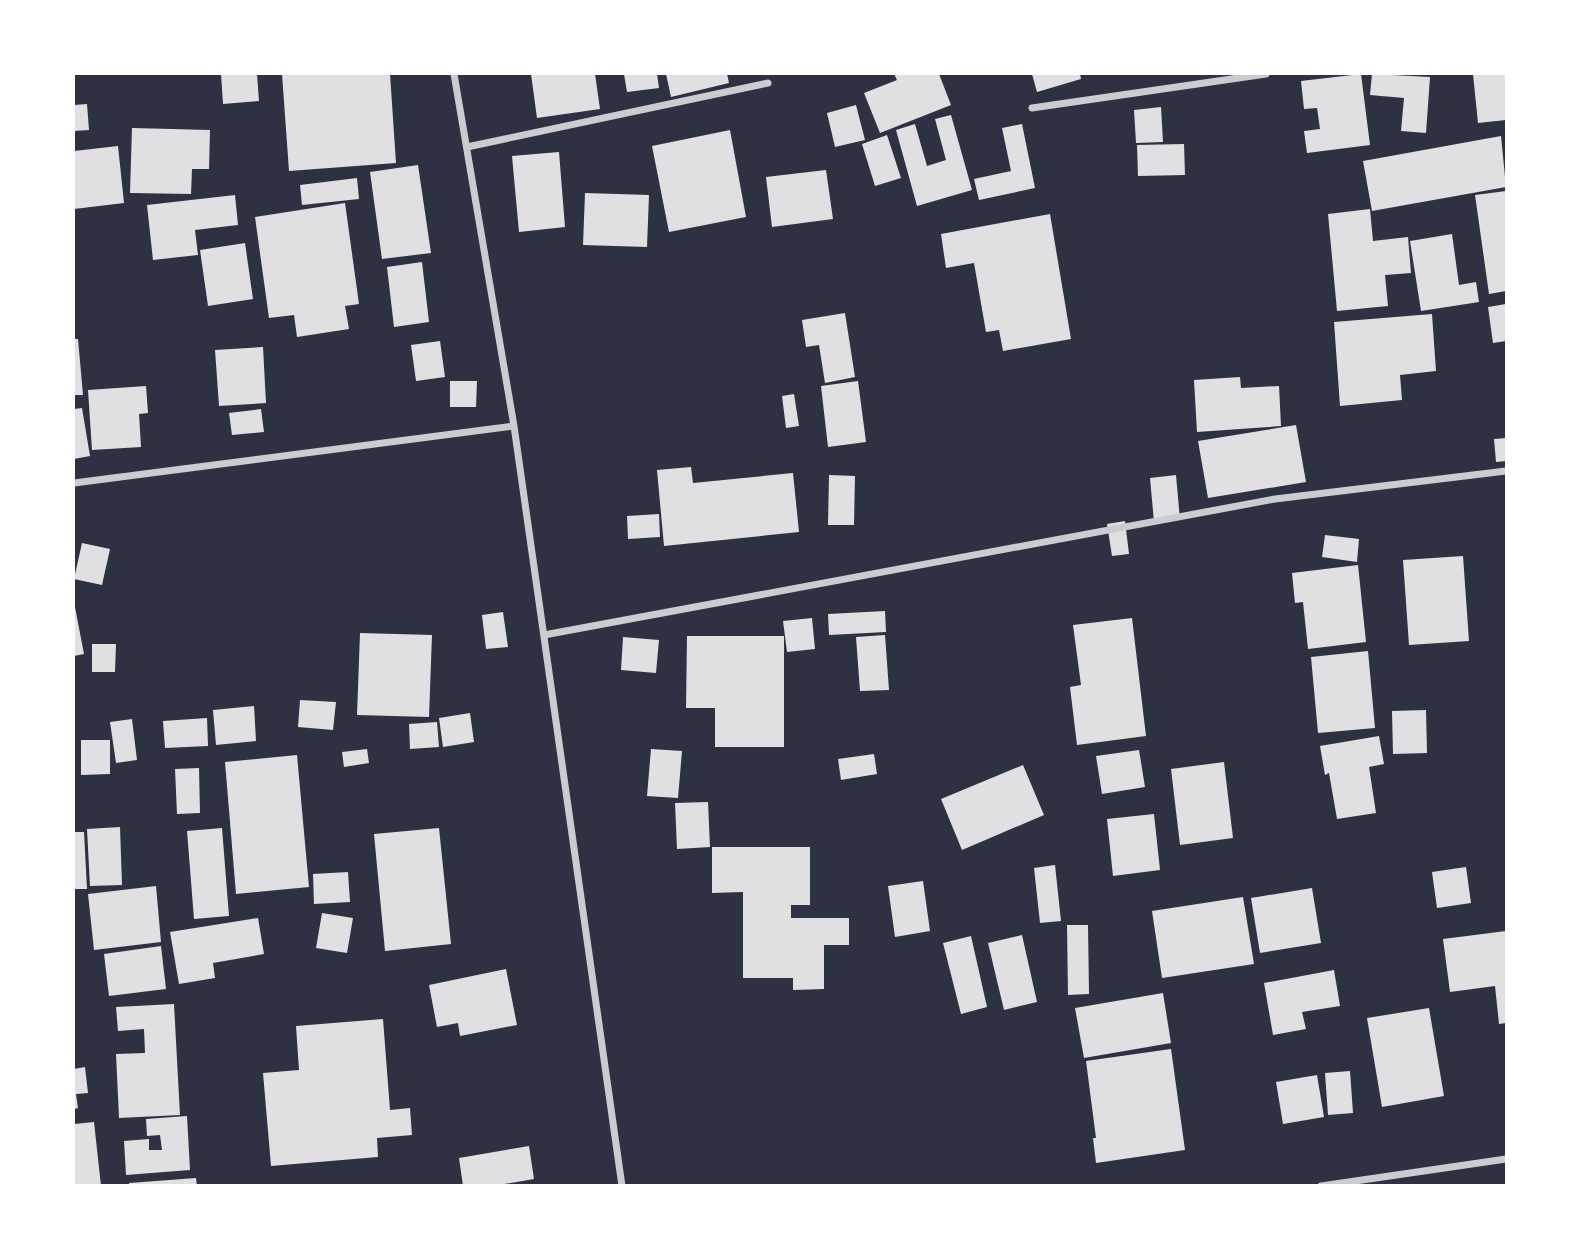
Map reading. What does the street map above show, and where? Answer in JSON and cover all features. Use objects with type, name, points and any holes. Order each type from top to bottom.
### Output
[{"type":"street","points":[[454,74],[514,426],[622,1185]]},
{"type":"street","points":[[1032,107],[1201,78],[1266,74]]},
{"type":"street","points":[[467,147],[768,83]]},
{"type":"street","points":[[74,483],[514,426]]},
{"type":"street","points":[[544,635],[1275,499],[1507,471]]},
{"type":"street","points":[[1321,1185],[1507,1159]]},
{"type":"building","points":[[221,74],[257,74],[259,101],[223,104]]},
{"type":"building","points":[[282,74],[390,74],[396,163],[289,171]]},
{"type":"building","points":[[531,74],[595,74],[600,109],[537,118]]},
{"type":"building","points":[[624,74],[657,74],[659,88],[627,92]]},
{"type":"building","points":[[666,74],[727,74],[729,83],[671,97]]},
{"type":"building","points":[[894,74],[939,74],[951,105],[880,133],[864,93],[897,80]]},
{"type":"building","points":[[1032,74],[1080,74],[1081,79],[1037,92]]},
{"type":"building","points":[[1361,74],[1370,145],[1307,153],[1304,131],[1320,129],[1317,108],[1304,109],[1301,81]]},
{"type":"building","points":[[1372,74],[1430,77],[1426,133],[1401,131],[1404,98],[1370,95]]},
{"type":"building","points":[[1473,74],[1506,74],[1506,120],[1478,123]]},
{"type":"building","points":[[87,104],[89,130],[74,131],[74,105]]},
{"type":"building","points":[[856,105],[865,140],[835,147],[827,113]]},
{"type":"building","points":[[1161,107],[1163,142],[1136,143],[1134,110]]},
{"type":"building","points":[[951,115],[972,190],[917,206],[896,130],[915,124],[927,166],[946,160],[935,119]]},
{"type":"building","points":[[1022,124],[1035,188],[979,200],[974,179],[1011,171],[1002,128]]},
{"type":"building","points":[[132,128],[210,130],[209,169],[192,169],[191,194],[130,193]]},
{"type":"building","points":[[730,130],[746,217],[669,232],[652,146]]},
{"type":"building","points":[[887,135],[901,178],[875,186],[862,144]]},
{"type":"building","points":[[1501,136],[1506,187],[1372,211],[1363,161]]},
{"type":"building","points":[[1184,144],[1185,175],[1138,176],[1137,145]]},
{"type":"building","points":[[118,146],[124,203],[74,209],[74,151]]},
{"type":"building","points":[[559,152],[565,227],[519,232],[512,156]]},
{"type":"building","points":[[418,165],[431,253],[382,259],[370,172]]},
{"type":"building","points":[[826,170],[833,219],[772,227],[766,177]]},
{"type":"building","points":[[357,178],[359,199],[302,205],[300,185]]},
{"type":"building","points":[[1506,191],[1506,291],[1489,294],[1475,195]]},
{"type":"building","points":[[585,193],[649,195],[647,247],[583,245]]},
{"type":"building","points":[[235,195],[238,225],[195,230],[198,255],[153,260],[147,205]]},
{"type":"building","points":[[345,203],[359,304],[345,306],[349,329],[297,337],[294,315],[269,318],[255,217]]},
{"type":"building","points":[[1370,209],[1373,241],[1408,237],[1411,273],[1385,275],[1388,306],[1337,311],[1328,214]]},
{"type":"building","points":[[1050,214],[1071,339],[1003,351],[999,330],[986,332],[974,263],[946,268],[941,234]]},
{"type":"building","points":[[1452,234],[1459,285],[1476,282],[1479,302],[1421,311],[1410,241]]},
{"type":"building","points":[[245,243],[253,299],[208,306],[200,250]]},
{"type":"building","points":[[422,262],[429,322],[394,327],[387,267]]},
{"type":"building","points":[[1506,304],[1506,341],[1493,343],[1488,307]]},
{"type":"building","points":[[845,313],[855,377],[825,383],[819,345],[806,347],[802,320]]},
{"type":"building","points":[[1432,314],[1436,371],[1400,375],[1402,400],[1340,406],[1334,322]]},
{"type":"building","points":[[74,339],[78,339],[83,395],[74,395]]},
{"type":"building","points":[[440,341],[445,377],[416,381],[411,345]]},
{"type":"building","points":[[263,347],[266,403],[219,406],[215,350]]},
{"type":"building","points":[[1240,377],[1241,388],[1279,386],[1281,426],[1197,432],[1194,380]]},
{"type":"building","points":[[450,381],[477,381],[476,407],[450,407]]},
{"type":"building","points":[[858,381],[866,442],[828,447],[821,386]]},
{"type":"building","points":[[146,386],[148,413],[139,414],[141,447],[92,450],[88,390]]},
{"type":"building","points":[[794,394],[799,426],[786,428],[782,396]]},
{"type":"building","points":[[82,408],[90,456],[74,459],[74,409]]},
{"type":"building","points":[[261,409],[264,432],[232,435],[229,413]]},
{"type":"building","points":[[1296,425],[1306,482],[1208,498],[1198,441]]},
{"type":"building","points":[[1506,438],[1506,461],[1496,462],[1494,439]]},
{"type":"building","points":[[691,467],[693,483],[793,473],[799,532],[664,546],[657,470]]},
{"type":"building","points":[[829,475],[855,476],[854,525],[828,525]]},
{"type":"building","points":[[1176,475],[1180,520],[1154,522],[1150,478]]},
{"type":"building","points":[[659,514],[660,537],[628,539],[627,516]]},
{"type":"building","points":[[1125,521],[1129,554],[1112,556],[1107,524]]},
{"type":"building","points":[[1325,535],[1359,539],[1357,562],[1322,557]]},
{"type":"building","points":[[82,543],[110,549],[102,585],[74,579]]},
{"type":"building","points":[[1463,556],[1469,641],[1409,645],[1403,560]]},
{"type":"building","points":[[1358,565],[1366,642],[1308,649],[1303,602],[1295,603],[1292,573]]},
{"type":"building","points":[[74,602],[84,654],[74,656]]},
{"type":"building","points":[[885,611],[886,632],[829,635],[828,614]]},
{"type":"building","points":[[503,612],[508,647],[486,649],[482,615]]},
{"type":"building","points":[[812,618],[815,649],[787,652],[783,621]]},
{"type":"building","points":[[1132,618],[1146,736],[1077,745],[1070,687],[1081,685],[1073,625]]},
{"type":"building","points":[[360,633],[432,635],[429,717],[357,715]]},
{"type":"building","points":[[885,635],[889,690],[860,691],[856,637]]},
{"type":"building","points":[[687,636],[784,636],[784,747],[715,747],[715,708],[686,708]]},
{"type":"building","points":[[623,637],[659,640],[656,673],[621,670]]},
{"type":"building","points":[[92,644],[116,644],[115,672],[92,672]]},
{"type":"building","points":[[1368,651],[1375,728],[1318,733],[1311,657]]},
{"type":"building","points":[[300,700],[336,702],[333,730],[298,727]]},
{"type":"building","points":[[254,706],[256,741],[216,745],[213,710]]},
{"type":"building","points":[[1426,710],[1427,753],[1393,754],[1392,711]]},
{"type":"building","points":[[470,713],[474,742],[443,747],[439,718]]},
{"type":"building","points":[[207,718],[208,746],[165,748],[163,721]]},
{"type":"building","points":[[132,719],[137,760],[116,763],[110,722]]},
{"type":"building","points":[[437,722],[439,747],[410,749],[409,724]]},
{"type":"building","points":[[1379,736],[1384,764],[1369,767],[1376,813],[1337,819],[1329,773],[1325,775],[1320,746]]},
{"type":"building","points":[[81,740],[110,740],[110,774],[81,775]]},
{"type":"building","points":[[367,749],[369,763],[344,767],[342,752]]},
{"type":"building","points":[[651,749],[682,751],[678,798],[647,796]]},
{"type":"building","points":[[1139,750],[1145,787],[1102,794],[1096,756]]},
{"type":"building","points":[[874,754],[877,774],[841,780],[838,759]]},
{"type":"building","points":[[297,755],[309,887],[236,894],[225,762]]},
{"type":"building","points":[[1224,762],[1233,838],[1180,845],[1171,769]]},
{"type":"building","points":[[1023,765],[1044,815],[962,850],[941,799]]},
{"type":"building","points":[[199,768],[200,813],[177,814],[175,769]]},
{"type":"building","points":[[708,802],[710,847],[677,849],[675,803]]},
{"type":"building","points":[[1154,814],[1160,870],[1113,876],[1107,819]]},
{"type":"building","points":[[120,827],[122,885],[90,886],[87,829]]},
{"type":"building","points":[[222,828],[229,916],[194,919],[187,831]]},
{"type":"building","points":[[439,828],[451,944],[385,951],[374,834]]},
{"type":"building","points":[[74,832],[84,832],[87,889],[74,889]]},
{"type":"building","points":[[712,847],[810,847],[810,905],[791,905],[791,918],[849,918],[849,945],[824,945],[824,989],[793,990],[793,978],[743,978],[743,892],[712,893]]},
{"type":"building","points":[[1055,865],[1061,921],[1040,923],[1034,868]]},
{"type":"building","points":[[1466,867],[1471,903],[1437,908],[1432,872]]},
{"type":"building","points":[[348,872],[350,902],[314,904],[313,874]]},
{"type":"building","points":[[923,881],[930,931],[895,937],[888,886]]},
{"type":"building","points":[[156,886],[161,942],[94,950],[88,894]]},
{"type":"building","points":[[1312,888],[1321,943],[1260,953],[1251,898]]},
{"type":"building","points":[[1243,897],[1254,964],[1162,978],[1152,911]]},
{"type":"building","points":[[322,913],[353,918],[347,953],[316,948]]},
{"type":"building","points":[[258,918],[264,954],[213,963],[215,978],[179,984],[170,932]]},
{"type":"building","points":[[1067,925],[1088,925],[1089,994],[1068,995]]},
{"type":"building","points":[[1506,931],[1506,1023],[1499,1024],[1495,986],[1450,992],[1443,939]]},
{"type":"building","points":[[1022,935],[1037,1002],[1004,1010],[988,943]]},
{"type":"building","points":[[971,936],[987,1007],[961,1014],[943,943]]},
{"type":"building","points":[[161,946],[166,989],[109,996],[104,954]]},
{"type":"building","points":[[506,969],[517,1025],[460,1036],[458,1023],[437,1027],[429,985]]},
{"type":"building","points":[[1334,970],[1340,1006],[1302,1012],[1306,1029],[1273,1035],[1264,983]]},
{"type":"building","points":[[1163,993],[1171,1043],[1084,1058],[1075,1008]]},
{"type":"building","points":[[174,1004],[180,1115],[119,1118],[116,1054],[145,1053],[144,1029],[118,1031],[116,1007]]},
{"type":"building","points":[[1429,1008],[1444,1096],[1382,1107],[1367,1018]]},
{"type":"building","points":[[383,1019],[390,1110],[410,1108],[412,1135],[377,1138],[378,1157],[271,1166],[263,1073],[299,1070],[296,1026]]},
{"type":"building","points":[[1171,1049],[1185,1150],[1096,1163],[1093,1138],[1096,1138],[1086,1061]]},
{"type":"building","points":[[85,1067],[88,1093],[76,1094],[78,1108],[74,1109],[74,1069]]},
{"type":"building","points":[[1350,1071],[1353,1113],[1328,1115],[1325,1073]]},
{"type":"building","points":[[1317,1075],[1324,1117],[1283,1124],[1276,1082]]},
{"type":"building","points":[[187,1116],[190,1170],[126,1175],[124,1141],[149,1139],[149,1150],[162,1150],[160,1135],[147,1136],[146,1119]]},
{"type":"building","points":[[94,1122],[101,1186],[74,1186],[74,1124]]},
{"type":"building","points":[[529,1146],[534,1179],[493,1186],[463,1186],[459,1158]]},
{"type":"building","points":[[196,1178],[197,1186],[129,1186],[129,1183]]}]
